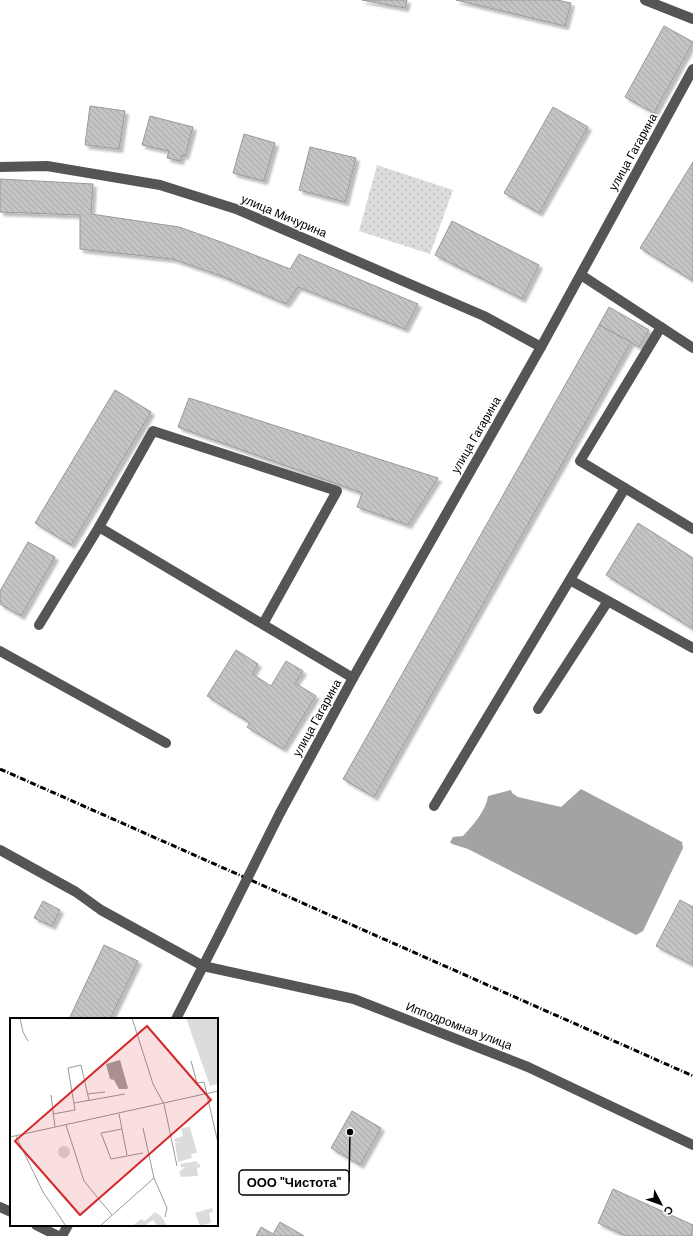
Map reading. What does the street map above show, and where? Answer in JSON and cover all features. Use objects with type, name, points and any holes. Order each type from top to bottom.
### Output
[{"type":"street","points":[[645,0],[693,19]]},
{"type":"street","name":"улица Гагарина","points":[[203,966],[280,813],[353,678],[541,347],[693,69]]},
{"type":"street","name":"улица Мичурина","points":[[0,167],[46,166],[160,185],[236,209],[484,316],[541,347]]},
{"type":"street","points":[[581,275],[693,348]]},
{"type":"street","points":[[661,327],[580,461],[693,529]]},
{"type":"street","points":[[39,625],[99,527],[153,431],[337,491],[263,624]]},
{"type":"street","points":[[434,806],[625,488]]},
{"type":"street","points":[[99,527],[353,678]]},
{"type":"street","points":[[570,580],[693,648]]},
{"type":"street","points":[[538,709],[608,601]]},
{"type":"street","points":[[0,651],[166,743]]},
{"type":"street","name":"Ипподромная улица","points":[[0,850],[76,892],[101,910],[203,966],[354,999],[528,1067],[693,1145]]},
{"type":"street","points":[[177,1018],[203,966]]},
{"type":"street","points":[[0,1207],[10,1212]]},
{"type":"street","points":[[38,1226],[58,1236]]},
{"type":"street","points":[[62,1236],[67,1226]]},
{"type":"shaded area","points":[[377,165],[453,190],[430,254],[359,231]]},
{"type":"shaded area","points":[[581,789],[682,842],[683,848],[643,931],[636,935],[468,849],[450,842],[453,837],[463,836],[475,822],[485,807],[488,796],[511,790],[512,793],[518,797],[561,807]]},
{"type":"building","points":[[362,0],[407,0],[405,8]]},
{"type":"building","points":[[456,0],[557,0],[571,3],[565,26]]},
{"type":"building","points":[[664,26],[693,42],[654,113],[625,97]]},
{"type":"building","points":[[90,106],[125,111],[119,149],[85,145]]},
{"type":"building","points":[[553,107],[588,127],[539,213],[504,193]]},
{"type":"building","points":[[150,116],[193,127],[185,156],[182,155],[180,161],[167,158],[169,151],[142,145]]},
{"type":"building","points":[[244,134],[275,143],[264,181],[233,173]]},
{"type":"building","points":[[310,147],[356,158],[345,202],[299,190]]},
{"type":"building","points":[[693,162],[693,281],[640,248]]},
{"type":"building","points":[[0,179],[93,184],[91,214],[179,227],[290,269],[299,254],[418,304],[405,329],[298,287],[286,304],[224,277],[173,259],[80,249],[80,215],[0,212]]},
{"type":"building","points":[[452,221],[539,265],[522,299],[435,255]]},
{"type":"building","points":[[609,307],[649,330],[639,347],[599,325]]},
{"type":"building","points":[[599,325],[631,342],[374,797],[343,779]]},
{"type":"building","points":[[115,390],[151,412],[71,545],[35,523]]},
{"type":"building","points":[[189,398],[438,478],[408,525],[357,507],[362,493],[178,427]]},
{"type":"building","points":[[638,523],[693,558],[693,629],[606,575]]},
{"type":"building","points":[[28,542],[55,557],[21,616],[0,604],[0,591]]},
{"type":"building","points":[[236,650],[258,664],[252,674],[271,686],[286,661],[303,671],[295,683],[316,696],[283,749],[247,727],[250,723],[207,696]]},
{"type":"building","points":[[680,900],[693,907],[693,965],[656,946]]},
{"type":"building","points":[[43,901],[60,910],[52,926],[34,918]]},
{"type":"building","points":[[104,945],[138,961],[110,1018],[69,1018]]},
{"type":"building","points":[[352,1111],[381,1128],[360,1165],[331,1148]]},
{"type":"building","points":[[613,1189],[693,1225],[691,1236],[626,1236],[598,1223]]},
{"type":"building","points":[[280,1222],[304,1236],[256,1236],[261,1227],[273,1234]]},
{"type":"railway","points":[[0,769],[693,1076]]},
{"type":"place","name":"ООО \"Чистота\"","points":[[350,1132]]}]
